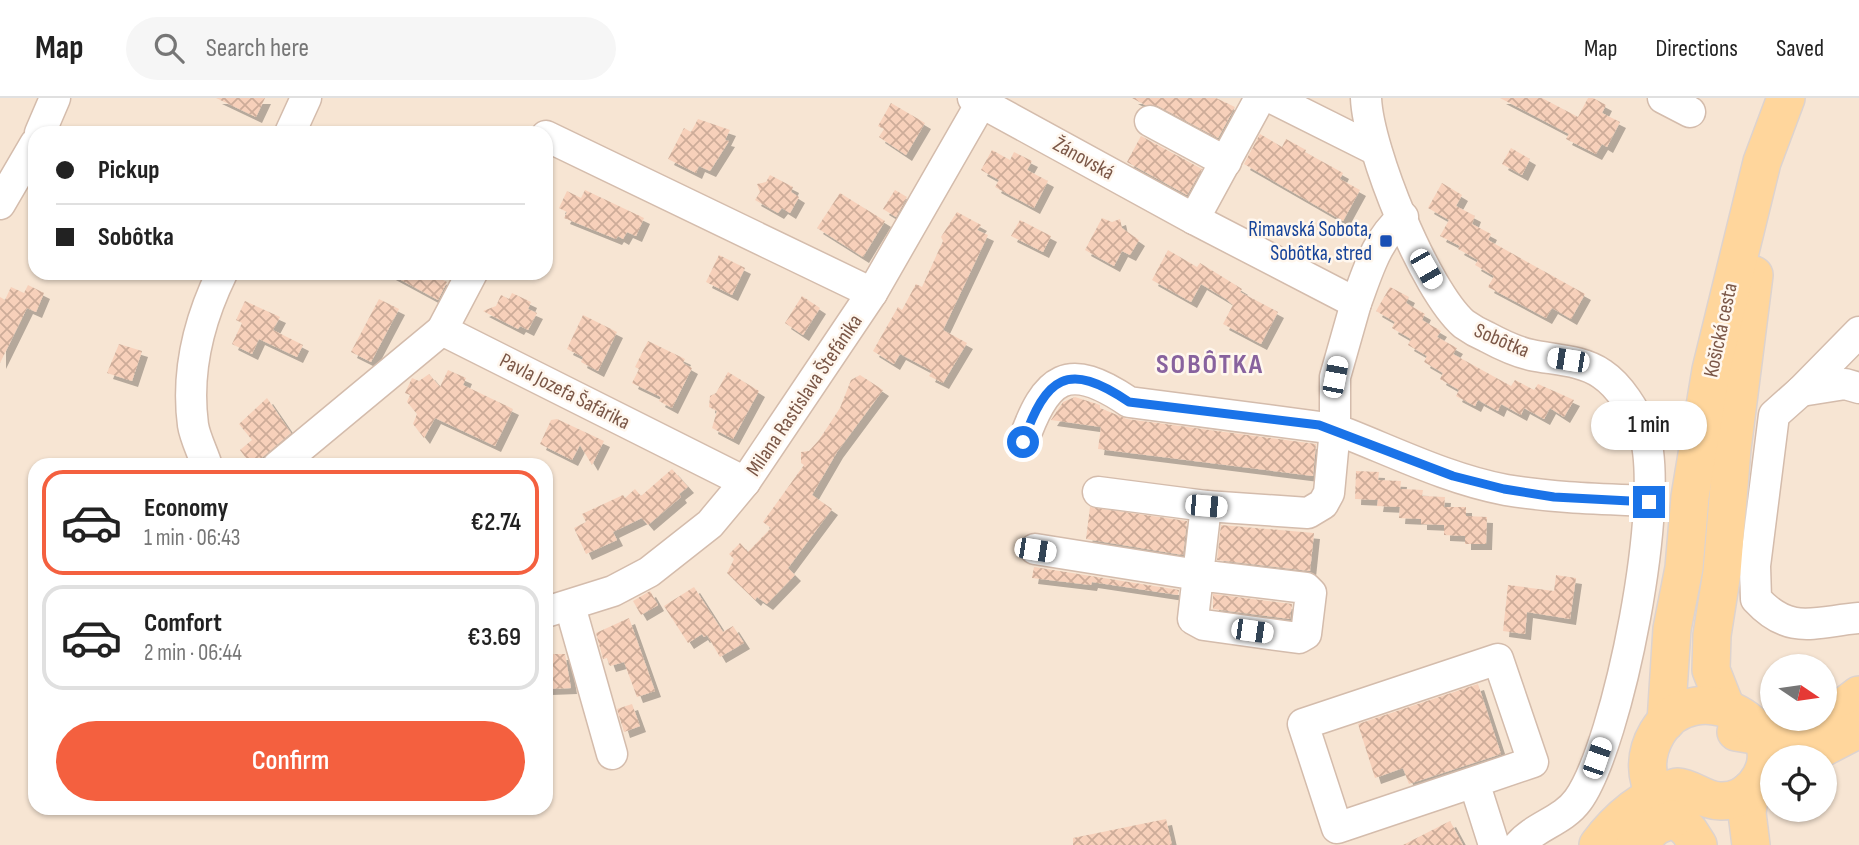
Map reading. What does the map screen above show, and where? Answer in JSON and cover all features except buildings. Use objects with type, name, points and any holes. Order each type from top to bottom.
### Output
[{"type":"main road","name":"Košická cesta","points":[[1718,845],[1676,810],[1663,764],[1686,630],[1684,568],[1703,417],[1725,303],[1762,162],[1786,98]]},
{"type":"main road","name":"Košická cesta","points":[[1760,725],[1711,670],[1712,635],[1722,572],[1745,338],[1786,98]]},
{"type":"main road","points":[[1838,697],[1859,695]]},
{"type":"main road","points":[[1838,711],[1859,695]]},
{"type":"main road","points":[[1580,845],[1670,728],[1710,722],[1746,736],[1760,727]]},
{"type":"main road","points":[[1828,745],[1859,729]]},
{"type":"main road","name":"Košická cesta","points":[[1762,732],[1764,769],[1757,808],[1763,813],[1766,845]]},
{"type":"main road","points":[[1635,845],[1676,810],[1685,788],[1701,797],[1757,808]]},
{"type":"main road","points":[[1598,845],[1640,803],[1676,810]]},
{"type":"main road","points":[[1615,845],[1654,810],[1676,810]]},
{"type":"street","points":[[43,126],[55,98]]},
{"type":"street","points":[[293,126],[306,98]]},
{"type":"street","points":[[1260,98],[1194,219],[1356,303]]},
{"type":"street","points":[[1272,98],[1376,150]]},
{"type":"street","name":"Sobôtka","points":[[1366,98],[1376,150],[1403,217],[1426,269],[1464,323],[1486,337],[1529,354],[1568,360],[1602,374],[1626,400],[1643,430],[1648,457],[1646,560],[1615,707],[1597,758],[1578,800],[1519,845]]},
{"type":"street","points":[[1663,98],[1690,112]]},
{"type":"street","name":"Žánovská","points":[[980,99],[1194,219]]},
{"type":"street","name":"Milana Rastislava Štefánika","points":[[558,609],[612,591],[677,552],[710,524],[745,482],[872,293],[980,99]]},
{"type":"street","points":[[1150,121],[1226,162]]},
{"type":"street","points":[[553,139],[872,293]]},
{"type":"street","points":[[0,204],[28,156]]},
{"type":"street","points":[[1098,492],[1294,514],[1317,509],[1329,493],[1335,429],[1335,377],[1356,303],[1377,246],[1388,230],[1403,217]]},
{"type":"street","points":[[204,458],[193,426],[191,379],[199,329],[219,280]]},
{"type":"street","points":[[288,458],[442,330],[468,280]]},
{"type":"street","name":"Pavla Jozefa Šafárika","points":[[442,330],[745,482]]},
{"type":"street","points":[[1859,332],[1801,391],[1773,415],[1755,565],[1756,599],[1780,621],[1797,624],[1859,618]]},
{"type":"street","points":[[1023,442],[1033,414],[1050,387],[1061,380],[1086,380],[1108,388],[1129,402],[1335,429],[1453,476],[1504,489],[1554,497],[1649,502]]},
{"type":"street","points":[[1801,391],[1845,384],[1859,388]]},
{"type":"street","points":[[1035,550],[1198,575],[1206,506]]},
{"type":"street","points":[[558,609],[612,754]]},
{"type":"street","points":[[1498,659],[1533,762],[1474,782],[1337,828],[1303,724],[1498,659]]},
{"type":"street","points":[[1474,782],[1494,845]]},
{"type":"shaded area","points":[[0,98],[1859,98],[1859,845],[0,845]]},
{"type":"place","name":"Rimavská Sobota, Sobôtka, stred","points":[[1386,241]]},
{"type":"district","name":"SOBÔTKA","points":[[1210,363]]},
{"type":"route","points":[[1023,442],[1033,414],[1050,387],[1061,380],[1086,380],[1108,388],[1129,402],[1335,429],[1453,476],[1504,489],[1554,497],[1649,502]]}]
